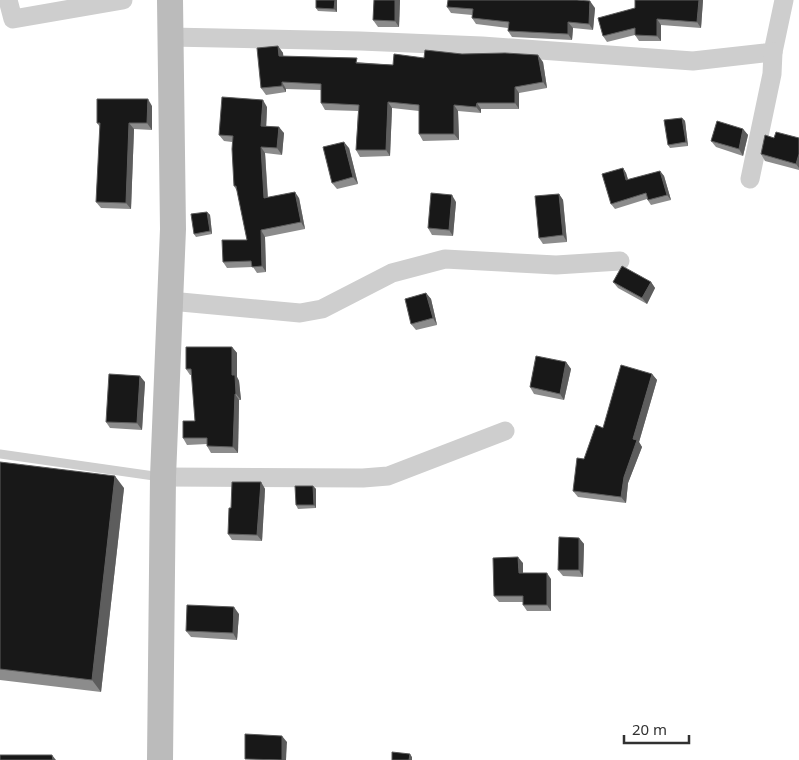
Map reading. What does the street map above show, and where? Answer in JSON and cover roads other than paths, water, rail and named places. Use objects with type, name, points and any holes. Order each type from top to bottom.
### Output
[{"type":"street","points":[[8,0],[14,19],[123,0]]},
{"type":"street","points":[[160,760],[163,477],[173,229],[170,0]]},
{"type":"street","points":[[750,179],[772,74],[773,52],[784,0]]},
{"type":"street","points":[[170,37],[482,46],[693,61],[773,52]]},
{"type":"street","points":[[170,301],[300,313],[322,309],[392,273],[445,259],[556,264],[620,261]]},
{"type":"street","points":[[163,477],[362,478],[388,476],[505,431]]},
{"type":"lane","points":[[0,454],[163,477]]}]
